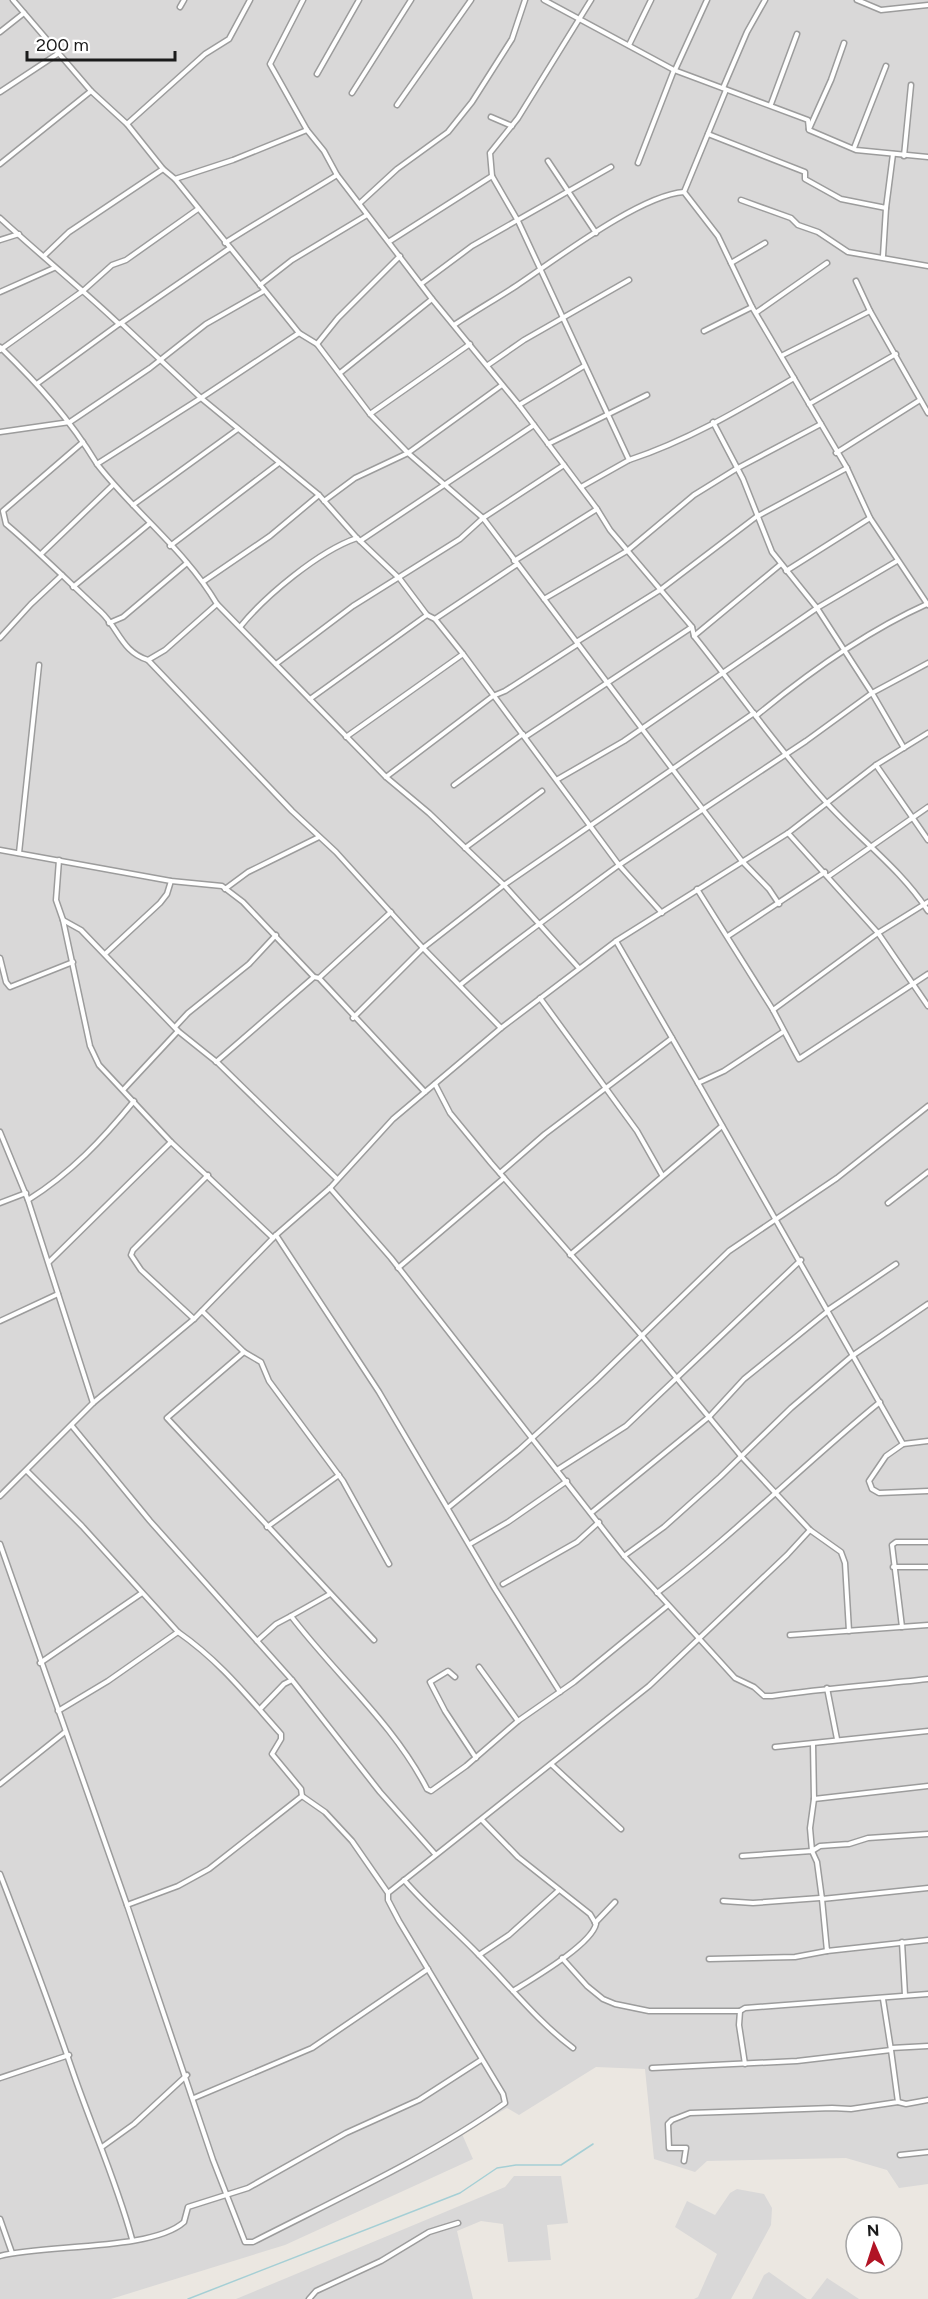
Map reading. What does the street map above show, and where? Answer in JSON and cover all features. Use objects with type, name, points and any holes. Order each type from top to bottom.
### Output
[{"type":"street","points":[[13,0],[91,91],[127,124],[163,169],[175,179],[299,333],[317,344],[370,414],[408,453],[483,518],[741,860],[769,889],[779,904]]},
{"type":"street","points":[[180,7],[184,0]]},
{"type":"street","points":[[127,124],[205,54],[229,39],[250,0]]},
{"type":"street","points":[[303,0],[270,64],[307,130],[324,151],[337,175],[432,299],[519,405],[627,551],[692,627],[694,636],[785,753],[826,802],[926,903],[928,911]]},
{"type":"street","points":[[317,74],[359,0]]},
{"type":"street","points":[[352,93],[411,0]]},
{"type":"street","points":[[397,105],[471,0]]},
{"type":"street","points":[[360,203],[397,169],[448,132],[472,102],[512,39],[525,0]]},
{"type":"street","points":[[544,0],[675,70],[771,104],[808,120],[809,130]]},
{"type":"street","points":[[591,0],[513,126],[490,153],[492,176],[518,221],[561,319],[629,460]]},
{"type":"street","points":[[629,45],[651,0]]},
{"type":"street","points":[[638,163],[675,70],[707,0]]},
{"type":"street","points":[[684,192],[747,32],[765,0]]},
{"type":"street","points":[[857,0],[881,10],[928,5]]},
{"type":"street","points":[[908,0],[908,8]]},
{"type":"street","points":[[0,32],[24,13]]},
{"type":"street","points":[[771,104],[798,34]]},
{"type":"street","points":[[809,130],[831,80],[843,43]]},
{"type":"street","points":[[0,92],[59,53]]},
{"type":"street","points":[[854,148],[886,66]]},
{"type":"street","points":[[904,156],[910,86]]},
{"type":"street","points":[[0,164],[91,91]]},
{"type":"street","points":[[491,117],[513,126]]},
{"type":"street","points":[[175,179],[233,160],[307,130]]},
{"type":"street","points":[[809,130],[854,148],[904,156],[928,157]]},
{"type":"street","points":[[708,134],[805,172],[805,179],[841,199],[886,208]]},
{"type":"street","points":[[883,256],[893,154]]},
{"type":"street","points":[[548,160],[596,233]]},
{"type":"street","points":[[421,284],[472,246],[611,167]]},
{"type":"street","points":[[44,256],[69,232],[163,169]]},
{"type":"street","points":[[225,243],[259,219],[282,209],[337,175]]},
{"type":"street","points":[[390,242],[492,176]]},
{"type":"street","points":[[454,325],[596,233],[670,193],[684,192]]},
{"type":"street","points":[[353,1018],[423,948],[504,885],[672,768],[755,714],[803,677],[893,620],[928,605],[870,518],[847,468],[836,453],[783,355],[752,307],[718,236],[684,192]]},
{"type":"street","points":[[741,200],[791,218],[798,225],[818,232],[848,252],[883,256],[928,266]]},
{"type":"street","points":[[198,209],[126,260],[112,265],[84,290],[1,349],[38,384],[70,422],[113,485],[204,581],[217,604],[386,777],[504,885],[578,967]]},
{"type":"street","points":[[260,285],[292,260],[367,215]]},
{"type":"street","points":[[0,218],[44,256],[54,268],[84,290],[162,359],[201,398],[319,495],[359,540],[400,579],[427,615],[435,619],[463,654],[558,779],[619,865],[662,913]]},
{"type":"street","points":[[0,240],[19,234]]},
{"type":"street","points":[[731,263],[765,243]]},
{"type":"street","points":[[38,384],[120,323],[230,248]]},
{"type":"street","points":[[317,344],[338,318],[400,256]]},
{"type":"street","points":[[757,312],[827,263]]},
{"type":"street","points":[[0,292],[54,268]]},
{"type":"street","points":[[488,365],[629,280]]},
{"type":"street","points":[[856,281],[870,311],[928,413]]},
{"type":"street","points":[[0,432],[70,422],[162,359],[206,324],[264,291]]},
{"type":"street","points":[[340,373],[432,299]]},
{"type":"street","points":[[704,331],[752,307]]},
{"type":"street","points":[[783,355],[870,311]]},
{"type":"street","points":[[97,464],[299,333]]},
{"type":"street","points":[[370,414],[471,344]]},
{"type":"street","points":[[809,404],[896,354]]},
{"type":"street","points":[[519,405],[584,366]]},
{"type":"street","points":[[580,487],[629,460],[660,450],[794,378]]},
{"type":"street","points":[[324,501],[356,478],[408,453],[502,385]]},
{"type":"street","points":[[548,444],[647,396]]},
{"type":"street","points":[[836,453],[920,400]]},
{"type":"street","points":[[713,422],[772,552],[816,608],[872,693],[904,748]]},
{"type":"street","points":[[544,599],[627,551],[694,495],[736,469],[821,424]]},
{"type":"street","points":[[240,627],[257,605],[342,543],[359,540],[534,425]]},
{"type":"street","points":[[133,506],[238,429]]},
{"type":"street","points":[[83,442],[1,510],[6,524],[41,554],[103,614],[123,644],[136,656],[148,660],[501,1028]]},
{"type":"street","points":[[170,546],[279,464]]},
{"type":"street","points":[[276,664],[353,606],[400,579],[460,539],[483,518],[564,465]]},
{"type":"street","points":[[386,777],[493,696],[506,691],[660,590],[756,517],[847,468]]},
{"type":"street","points":[[41,554],[113,485]]},
{"type":"street","points":[[204,581],[270,536],[319,495]]},
{"type":"street","points":[[435,619],[597,509]]},
{"type":"street","points":[[786,571],[870,518]]},
{"type":"street","points":[[0,530],[6,524]]},
{"type":"street","points":[[73,587],[150,524]]},
{"type":"street","points":[[558,779],[624,741],[816,608],[897,561]]},
{"type":"street","points":[[109,623],[123,617],[187,563]]},
{"type":"street","points":[[694,636],[781,564]]},
{"type":"street","points":[[0,638],[62,575]]},
{"type":"street","points":[[148,660],[165,650],[217,604]]},
{"type":"street","points":[[310,699],[427,615]]},
{"type":"street","points":[[454,785],[524,735],[692,627]]},
{"type":"street","points":[[346,737],[463,654]]},
{"type":"street","points":[[460,985],[619,865],[872,693],[928,663]]},
{"type":"street","points":[[20,853],[39,665]]},
{"type":"street","points":[[0,1496],[93,1403],[194,1319],[274,1237],[330,1188],[381,1130],[501,1028],[616,940],[662,913],[741,860],[788,833],[876,765],[928,733]]},
{"type":"street","points":[[876,765],[928,840]]},
{"type":"street","points":[[465,848],[542,791]]},
{"type":"street","points":[[728,936],[871,846],[928,807]]},
{"type":"street","points":[[788,833],[878,933],[928,1006]]},
{"type":"street","points":[[225,889],[248,872],[319,837]]},
{"type":"street","points":[[0,850],[171,881],[222,886],[243,902],[276,935],[426,1092]]},
{"type":"street","points":[[59,860],[56,900],[63,920],[94,1058],[171,1142],[274,1237],[379,1392],[560,1692]]},
{"type":"street","points":[[105,954],[160,903],[167,894],[171,881]]},
{"type":"street","points":[[697,889],[773,1010],[799,1059],[928,974]]},
{"type":"street","points":[[773,1010],[878,933],[926,903]]},
{"type":"street","points":[[216,1062],[391,912]]},
{"type":"street","points":[[63,920],[81,930],[177,1029],[216,1062],[337,1179]]},
{"type":"street","points":[[124,1089],[177,1029],[188,1013],[249,964],[276,935]]},
{"type":"street","points":[[616,940],[801,1260],[852,1356],[903,1444]]},
{"type":"street","points":[[0,958],[6,982],[10,987],[73,962]]},
{"type":"street","points":[[540,998],[637,1131],[662,1175]]},
{"type":"street","points":[[698,1083],[724,1071],[783,1032]]},
{"type":"street","points":[[500,1173],[672,1038]]},
{"type":"street","points":[[435,1084],[450,1113],[710,1416],[741,1456],[810,1530],[841,1552],[845,1563],[849,1631]]},
{"type":"street","points":[[28,1200],[58,1181],[77,1165],[134,1101]]},
{"type":"street","points":[[449,1507],[531,1438],[642,1336],[729,1251],[837,1178],[928,1106]]},
{"type":"street","points":[[570,1255],[722,1126]]},
{"type":"street","points":[[0,1132],[26,1193],[93,1403]]},
{"type":"street","points":[[49,1262],[171,1142]]},
{"type":"street","points":[[888,1203],[928,1172]]},
{"type":"street","points":[[194,1319],[141,1270],[131,1256],[133,1250],[208,1175]]},
{"type":"street","points":[[398,1268],[504,1178]]},
{"type":"street","points":[[330,1188],[398,1268],[624,1556],[667,1606],[700,1638],[735,1678],[754,1687],[764,1696],[928,1679]]},
{"type":"street","points":[[0,1203],[26,1193]]},
{"type":"street","points":[[557,1470],[626,1426],[676,1376],[801,1260]]},
{"type":"street","points":[[591,1513],[710,1416],[744,1379],[828,1310],[896,1264]]},
{"type":"street","points":[[0,1321],[58,1294]]},
{"type":"street","points":[[624,1556],[664,1527],[791,1408],[852,1356],[928,1304]]},
{"type":"street","points":[[202,1311],[244,1352],[261,1362],[269,1381],[339,1475],[389,1564]]},
{"type":"street","points":[[244,1352],[166,1418],[374,1640]]},
{"type":"street","points":[[657,1593],[713,1551],[880,1402]]},
{"type":"street","points":[[72,1426],[150,1521],[292,1680],[380,1792],[435,1854]]},
{"type":"street","points":[[928,1441],[903,1444],[886,1456],[869,1482],[872,1489],[879,1493],[928,1491]]},
{"type":"street","points":[[0,1544],[187,2075],[226,2194],[245,2242],[253,2242],[309,2213],[434,2146],[504,2104],[506,2097],[481,2060],[388,1900],[388,1893],[352,1841],[325,1812],[302,1796],[301,1789],[272,1754],[281,1734],[261,1708],[250,1700],[208,1652],[178,1632],[82,1526],[27,1471]]},
{"type":"street","points":[[267,1527],[339,1475]]},
{"type":"street","points":[[470,1544],[508,1522],[567,1481]]},
{"type":"street","points":[[503,1584],[576,1542],[599,1522]]},
{"type":"street","points":[[388,1893],[650,1686],[788,1555],[810,1530]]},
{"type":"street","points":[[902,1627],[892,1545],[928,1542]]},
{"type":"street","points":[[893,1568],[928,1567]]},
{"type":"street","points":[[40,1663],[142,1593]]},
{"type":"street","points":[[257,1641],[276,1624],[330,1594]]},
{"type":"street","points":[[291,1616],[390,1732],[418,1771],[427,1789],[435,1789],[476,1758],[518,1721],[560,1692],[667,1606]]},
{"type":"street","points":[[790,1635],[928,1624]]},
{"type":"street","points":[[58,1711],[108,1681],[178,1632]]},
{"type":"street","points":[[479,1667],[518,1721]]},
{"type":"street","points":[[454,1677],[448,1671],[430,1682],[445,1711],[476,1758]]},
{"type":"street","points":[[261,1708],[284,1684],[292,1680]]},
{"type":"street","points":[[827,1688],[837,1739]]},
{"type":"street","points":[[0,1784],[65,1731]]},
{"type":"street","points":[[775,1748],[837,1739],[928,1731]]},
{"type":"street","points":[[813,1744],[814,1799],[810,1828],[812,1851],[817,1862],[826,1951]]},
{"type":"street","points":[[552,1765],[621,1829]]},
{"type":"street","points":[[814,1799],[928,1786]]},
{"type":"street","points":[[127,1905],[178,1886],[209,1869],[302,1796]]},
{"type":"street","points":[[481,1820],[518,1857],[590,1914],[595,1923]]},
{"type":"street","points":[[742,1856],[812,1851],[820,1846],[849,1844],[868,1838],[928,1834]]},
{"type":"street","points":[[0,1874],[69,2055],[122,2202],[132,2239]]},
{"type":"street","points":[[404,1880],[431,1911],[479,1955],[547,2028],[573,2048]]},
{"type":"street","points":[[723,1901],[753,1903],[821,1899],[928,1888]]},
{"type":"street","points":[[479,1955],[509,1935],[559,1890]]},
{"type":"street","points":[[513,1991],[562,1958],[590,1935],[595,1923],[615,1902]]},
{"type":"street","points":[[710,1959],[795,1957],[826,1951],[928,1940]]},
{"type":"street","points":[[902,1942],[904,1995]]},
{"type":"street","points":[[562,1958],[587,1986],[603,1999],[615,2004],[649,2011],[740,2012],[745,2008],[928,1994]]},
{"type":"street","points":[[194,2098],[312,2048],[428,1969]]},
{"type":"street","points":[[883,1999],[898,2102]]},
{"type":"street","points":[[740,2012],[739,2025],[745,2064]]},
{"type":"street","points":[[652,2067],[797,2061],[928,2046]]},
{"type":"street","points":[[0,2079],[69,2055]]},
{"type":"street","points":[[0,2256],[12,2253],[46,2252],[132,2239],[172,2229],[184,2222],[188,2207],[248,2188],[346,2133],[419,2100],[481,2060]]},
{"type":"street","points":[[102,2147],[134,2124],[187,2075]]},
{"type":"street","points":[[684,2161],[686,2148],[669,2148],[668,2124],[690,2113],[850,2109],[928,2100]]},
{"type":"street","points":[[900,2155],[928,2151]]},
{"type":"street","points":[[0,2219],[12,2253]]},
{"type":"street","points":[[309,2299],[316,2291],[381,2261],[429,2232],[458,2223]]},
{"type":"shaded area","points":[[0,0],[928,0],[928,2184],[899,2188],[887,2170],[846,2158],[707,2161],[695,2172],[654,2159],[645,2069],[596,2067],[519,2115],[507,2108],[462,2134],[473,2159],[285,2245],[111,2299],[0,2299]]},
{"type":"shaded area","points":[[514,2176],[561,2176],[568,2223],[547,2225],[551,2260],[508,2262],[503,2224],[481,2221],[457,2231],[473,2299],[236,2299],[505,2187]]},
{"type":"shaded area","points":[[737,2189],[764,2194],[772,2208],[771,2225],[731,2299],[694,2299],[698,2297],[717,2254],[675,2227],[687,2201],[715,2215],[730,2193]]},
{"type":"shaded area","points":[[769,2272],[807,2299],[752,2299],[764,2275]]},
{"type":"shaded area","points":[[827,2278],[859,2299],[811,2299]]},
{"type":"waterway","points":[[188,2299],[460,2193],[497,2168],[516,2165],[561,2165],[593,2144]]}]
